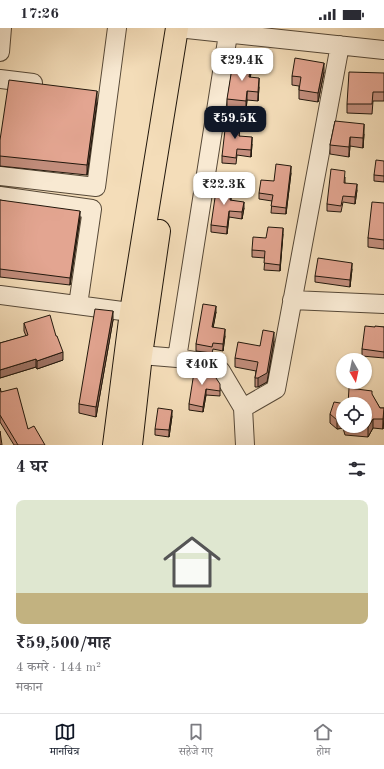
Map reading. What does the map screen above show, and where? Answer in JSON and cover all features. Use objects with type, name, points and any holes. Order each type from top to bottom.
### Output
[{"type":"main road","points":[[114,445],[139,313],[184,30]]},
{"type":"main road","points":[[131,445],[141,355],[139,313]]},
{"type":"street","points":[[113,28],[126,28]]},
{"type":"street","points":[[0,176],[96,187],[100,92],[117,28]]},
{"type":"street","points":[[184,30],[229,31],[384,50]]},
{"type":"street","points":[[177,358],[229,31]]},
{"type":"street","points":[[243,408],[276,388],[340,45]]},
{"type":"street","points":[[0,79],[46,85]]},
{"type":"street","points":[[0,196],[92,209],[78,304]]},
{"type":"street","points":[[0,295],[139,313]]},
{"type":"street","points":[[292,300],[384,304]]},
{"type":"street","points":[[141,355],[177,358],[213,364],[221,371],[243,408],[245,445]]},
{"type":"building","points":[[295,58],[324,63],[318,93],[299,90],[301,77],[292,76]]},
{"type":"building","points":[[233,62],[251,64],[249,77],[259,78],[258,92],[247,91],[246,101],[227,99]]},
{"type":"building","points":[[349,72],[384,73],[384,92],[373,92],[372,104],[347,104]]},
{"type":"building","points":[[9,80],[97,91],[87,165],[0,156],[0,140]]},
{"type":"building","points":[[226,121],[240,123],[239,136],[252,137],[251,150],[237,149],[236,158],[222,156]]},
{"type":"building","points":[[335,121],[364,124],[363,138],[350,137],[349,147],[330,145]]},
{"type":"building","points":[[376,160],[384,161],[384,176],[374,175]]},
{"type":"building","points":[[276,164],[291,166],[286,208],[271,206],[273,195],[259,193],[261,180],[274,181]]},
{"type":"building","points":[[331,169],[345,171],[344,183],[357,184],[355,197],[343,196],[341,206],[327,204]]},
{"type":"building","points":[[217,184],[232,186],[230,200],[244,202],[242,212],[229,211],[227,227],[211,225]]},
{"type":"building","points":[[0,200],[80,211],[70,278],[0,269]]},
{"type":"building","points":[[372,202],[384,203],[384,240],[368,238]]},
{"type":"building","points":[[268,227],[283,228],[280,265],[264,263],[265,251],[252,250],[253,237],[266,238]]},
{"type":"building","points":[[318,258],[352,263],[350,280],[315,276]]},
{"type":"building","points":[[203,304],[216,306],[212,327],[225,329],[223,344],[213,343],[212,347],[196,344]]},
{"type":"building","points":[[95,309],[113,311],[96,407],[79,404]]},
{"type":"building","points":[[50,315],[56,336],[63,352],[37,361],[36,359],[0,370],[0,343],[28,335],[24,323]]},
{"type":"building","points":[[365,326],[384,327],[384,352],[362,349]]},
{"type":"building","points":[[263,330],[274,332],[267,373],[255,378],[258,362],[235,358],[238,342],[260,346]]},
{"type":"building","points":[[195,366],[209,368],[208,374],[214,375],[220,384],[220,391],[206,389],[203,407],[189,404]]},
{"type":"building","points":[[0,388],[1,392],[17,388],[28,429],[34,426],[45,445],[18,445],[0,415]]},
{"type":"building","points":[[349,389],[372,391],[372,394],[380,408],[384,408],[383,419],[373,419],[372,421],[372,397],[348,397]]},
{"type":"building","points":[[334,402],[336,402],[336,419],[330,414]]},
{"type":"building","points":[[158,408],[172,410],[169,430],[155,429]]},
{"type":"building","points":[[0,431],[2,445],[0,445]]}]
